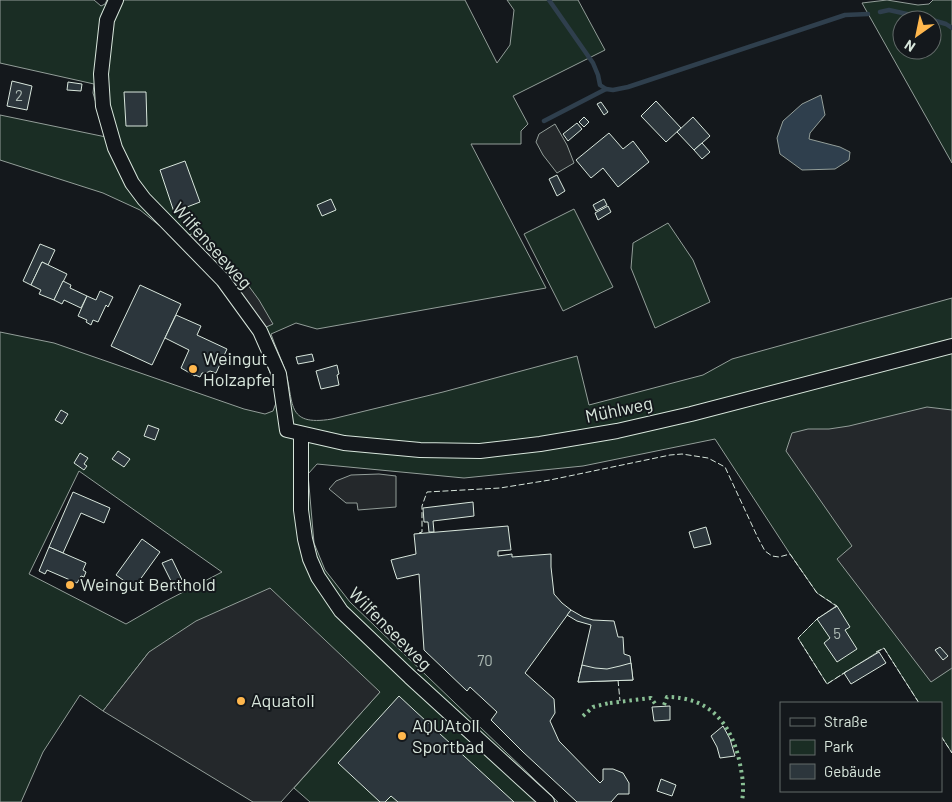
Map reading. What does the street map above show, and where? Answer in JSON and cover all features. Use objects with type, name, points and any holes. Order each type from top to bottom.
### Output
[{"type":"street","name":"Wilfenseeweg","points":[[116,0],[107,20],[101,74],[103,106],[115,148],[132,183],[144,200],[223,280],[260,331],[279,374],[287,430]]},
{"type":"street","name":"Mühlweg","points":[[287,430],[344,443],[420,450],[480,451],[540,444],[618,431],[691,414],[952,346]]},
{"type":"street","name":"Wilfenseeweg","points":[[301,434],[301,510],[305,539],[318,577],[341,611],[547,802]]},
{"type":"green space","points":[[0,0],[94,0],[101,6],[107,0],[465,0],[497,63],[510,45],[514,10],[507,0],[578,0],[605,50],[513,96],[528,124],[521,131],[521,144],[471,144],[546,288],[317,329],[296,323],[271,334],[285,370],[294,409],[306,419],[332,419],[577,356],[589,405],[703,375],[732,359],[952,298],[952,753],[942,738],[942,702],[918,702],[884,648],[827,684],[798,638],[817,619],[836,606],[817,593],[715,439],[583,466],[464,478],[317,464],[308,474],[314,543],[325,570],[350,602],[558,802],[310,802],[294,788],[380,692],[149,652],[103,711],[80,695],[43,752],[21,802],[0,802],[0,332],[54,343],[244,409],[265,414],[273,411],[276,403],[274,383],[254,332],[219,284],[165,230],[140,210],[103,193],[0,160],[0,115],[106,137],[93,93],[94,84],[0,63]],"holes":[[[79,471],[222,572],[126,624],[29,574]]]},
{"type":"green space","points":[[887,0],[918,5],[929,4],[933,0],[952,0],[952,163],[894,60],[942,60],[942,10],[892,10],[892,56],[862,3]]},
{"type":"green space","points":[[574,209],[613,287],[563,311],[524,234]]},
{"type":"green space","points":[[668,223],[693,260],[710,302],[655,328],[631,268],[633,243]]},
{"type":"shaded area","points":[[555,124],[567,145],[574,163],[557,173],[536,142],[539,134]]},
{"type":"shaded area","points":[[202,230],[237,270],[259,300],[273,324],[264,328],[231,280],[189,235]]},
{"type":"shaded area","points":[[927,407],[952,410],[952,668],[931,682],[837,559],[852,546],[786,451],[792,433],[808,429],[829,429],[849,426]]},
{"type":"shaded area","points":[[379,474],[396,476],[396,507],[358,510],[357,503],[346,503],[329,489],[336,481],[351,475]]},
{"type":"shaded area","name":"Aquatoll","points":[[270,588],[380,692],[281,802],[253,802],[103,711],[149,652],[196,621]]},
{"type":"water","points":[[821,95],[825,115],[810,133],[809,139],[840,147],[850,152],[849,160],[835,169],[802,170],[780,154],[777,138],[783,121],[802,104]]},
{"type":"building","points":[[12,81],[32,86],[27,110],[7,106]]},
{"type":"building","points":[[68,82],[82,84],[81,91],[67,90]]},
{"type":"building","points":[[124,92],[146,92],[147,126],[126,126]]},
{"type":"building","points":[[656,101],[681,128],[666,142],[641,116]]},
{"type":"building","points":[[601,102],[608,112],[604,115],[597,104]]},
{"type":"building","points":[[584,117],[589,122],[584,127],[579,122]]},
{"type":"building","points":[[693,117],[710,136],[694,150],[677,132]]},
{"type":"building","points":[[577,123],[582,129],[568,141],[563,134]]},
{"type":"building","points":[[609,133],[623,149],[633,141],[649,162],[618,187],[603,168],[591,178],[576,160]]},
{"type":"building","points":[[702,143],[710,152],[702,159],[694,150]]},
{"type":"building","points":[[185,161],[200,202],[174,212],[160,170]]},
{"type":"building","points":[[557,175],[565,191],[557,196],[549,179]]},
{"type":"building","points":[[331,199],[336,210],[322,216],[317,205]]},
{"type":"building","points":[[604,199],[607,205],[596,211],[593,205]]},
{"type":"building","points":[[608,206],[611,212],[598,220],[595,213]]},
{"type":"building","points":[[40,244],[55,250],[48,265],[42,262],[31,285],[23,281]]},
{"type":"building","points":[[42,262],[67,274],[54,300],[39,294],[41,290],[31,285]]},
{"type":"building","points":[[63,281],[71,285],[70,288],[87,296],[81,308],[64,300],[62,304],[54,300]]},
{"type":"building","points":[[140,285],[181,304],[152,365],[111,346]]},
{"type":"building","points":[[100,291],[113,297],[108,307],[106,305],[98,322],[93,320],[91,325],[86,322],[87,320],[78,316],[87,296],[96,300]]},
{"type":"building","points":[[176,315],[201,326],[197,335],[227,349],[216,373],[210,371],[202,373],[200,377],[181,368],[189,350],[165,338]]},
{"type":"building","points":[[312,354],[314,361],[298,364],[296,357]]},
{"type":"building","points":[[337,365],[339,385],[321,389],[316,371]]},
{"type":"building","points":[[61,410],[68,414],[62,424],[55,420]]},
{"type":"building","points":[[148,425],[159,429],[155,440],[144,436]]},
{"type":"building","points":[[118,451],[130,459],[124,467],[112,459]]},
{"type":"building","points":[[80,453],[88,458],[84,464],[87,466],[84,470],[74,463]]},
{"type":"building","points":[[73,492],[110,508],[104,523],[81,513],[63,553],[49,547]]},
{"type":"building","points":[[473,502],[474,516],[433,521],[434,532],[429,532],[428,522],[424,522],[423,508]]},
{"type":"building","points":[[508,526],[511,550],[498,551],[498,556],[512,554],[512,557],[551,554],[554,594],[571,610],[525,673],[554,699],[555,713],[550,721],[559,741],[600,783],[603,780],[603,769],[613,769],[623,773],[629,783],[629,794],[618,794],[611,802],[577,802],[491,720],[497,712],[470,687],[467,691],[424,650],[419,574],[397,579],[391,560],[416,554],[414,534]]},
{"type":"building","points":[[706,527],[711,544],[694,548],[689,532]]},
{"type":"building","points":[[142,539],[160,552],[134,588],[116,575]]},
{"type":"building","points":[[49,547],[86,563],[83,570],[86,572],[84,577],[81,576],[77,583],[47,570],[45,574],[39,571]]},
{"type":"building","points":[[172,559],[184,584],[175,589],[162,563]]},
{"type":"building","points":[[837,606],[850,627],[845,630],[857,649],[837,662],[824,643],[830,638],[817,619]]},
{"type":"building","points":[[571,610],[593,620],[614,621],[618,637],[623,637],[624,654],[630,656],[633,680],[578,682],[591,625],[577,621],[567,615]]},
{"type":"building","points":[[940,647],[948,656],[943,660],[935,650]]},
{"type":"building","points":[[879,652],[886,663],[851,684],[844,673]]},
{"type":"building","points":[[631,663],[633,680],[578,682],[582,665],[607,669]]},
{"type":"building","name":"AQUAtoll Sportbad","points":[[399,696],[514,802],[398,802],[391,796],[385,802],[380,802],[338,763]]},
{"type":"building","points":[[670,706],[670,720],[654,721],[652,707]]},
{"type":"building","points":[[723,726],[730,739],[735,756],[720,758],[711,736]]},
{"type":"building","points":[[661,779],[676,785],[672,796],[657,791]]},
{"type":"waterway","points":[[549,0],[593,63],[600,85],[606,89]]},
{"type":"waterway","points":[[880,12],[889,10],[929,19],[946,24],[952,28]]},
{"type":"waterway","points":[[544,121],[606,89],[613,90],[628,87],[845,15],[868,14]]},
{"type":"hedge","points":[[664,705],[667,697],[682,698],[695,702],[707,708],[725,725],[740,764],[743,783],[742,802]]},
{"type":"hedge","points":[[610,703],[651,698],[656,705]]},
{"type":"hedge","points":[[583,716],[593,707],[609,703]]},
{"type":"fence","points":[[419,533],[422,532],[422,506],[427,492],[500,488],[550,480],[670,455],[682,454],[708,458],[725,467],[765,551],[772,556],[779,557],[790,554],[817,593],[837,606],[834,608]]},
{"type":"fence","points":[[819,617],[798,638],[827,684],[847,671]]},
{"type":"fence","points":[[876,652],[884,648],[918,702]]},
{"type":"fence","points":[[618,680],[620,701]]},
{"type":"fence","points":[[942,738],[952,753]]},
{"type":"place","name":"Weingut Holzapfel","points":[[193,369]]},
{"type":"place","name":"Weingut Berthold","points":[[70,585]]},
{"type":"place","name":"Aquatoll","points":[[241,701]]},
{"type":"place","name":"AQUAtoll Sportbad","points":[[402,736]]}]
